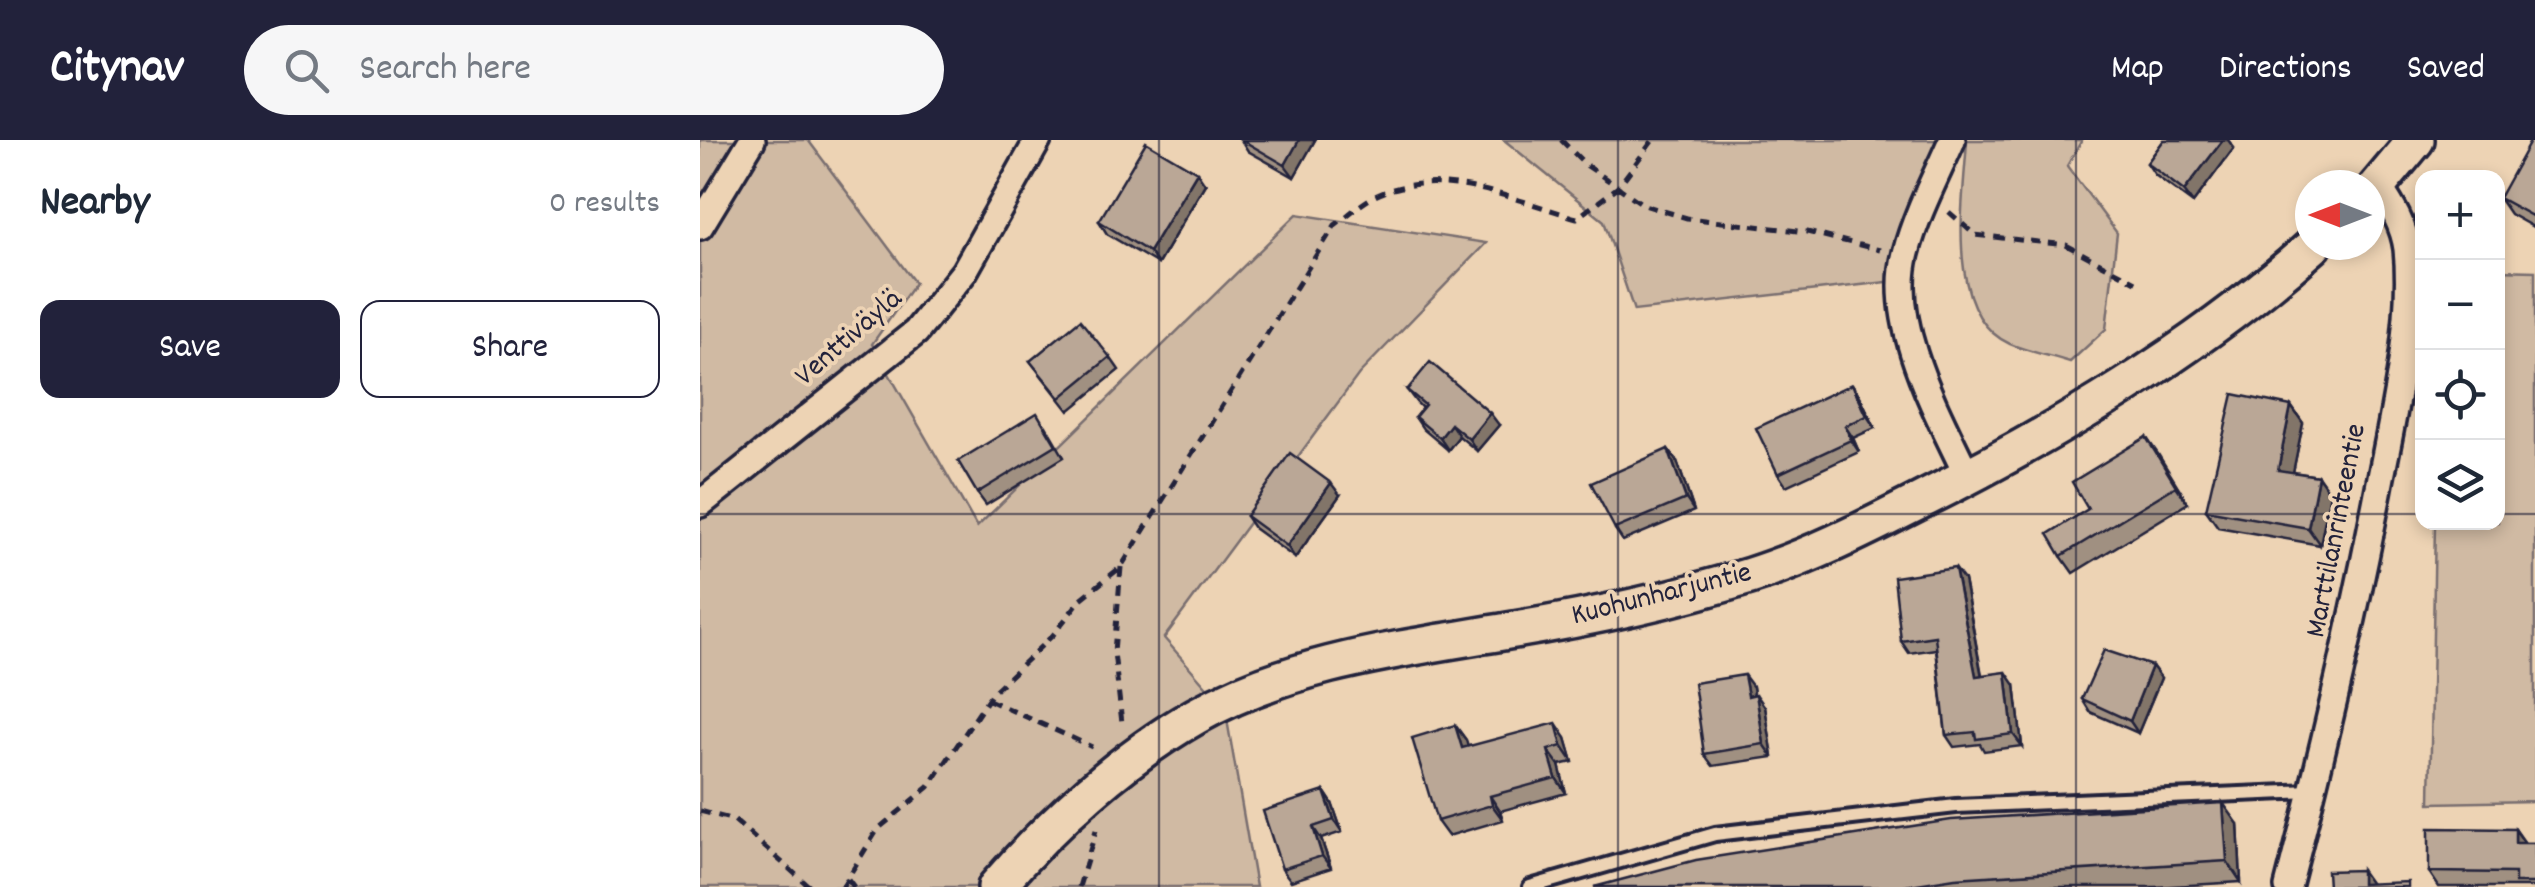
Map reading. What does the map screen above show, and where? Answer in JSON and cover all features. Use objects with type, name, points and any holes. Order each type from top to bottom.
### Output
[{"type":"main road","points":[[2385,178],[2416,140]]},
{"type":"main road","name":"Kuohunharjuntie","points":[[996,887],[1127,762],[1197,715],[1296,673],[1401,647],[1633,606],[1752,576],[1874,524],[1968,478],[2096,405],[2298,260]]},
{"type":"street","points":[[700,226],[752,140]]},
{"type":"street","name":"Venttiväylä","points":[[700,504],[916,332],[964,272],[1038,140]]},
{"type":"street","points":[[1952,140],[1904,256],[1909,351],[1968,478]]},
{"type":"street","name":"Marttilanrinteentie","points":[[2288,887],[2345,667],[2392,423],[2405,312],[2407,247],[2393,208],[2385,201]]},
{"type":"lane","points":[[1530,887],[1715,834],[1956,806],[2312,792]]},
{"type":"path","points":[[1561,140],[1644,205],[1688,218],[1808,232],[1904,256]]},
{"type":"path","points":[[842,887],[878,829],[928,788],[988,700],[1053,634],[1081,599],[1121,567],[1335,225],[1373,197],[1414,184],[1450,183],[1577,218],[1618,187],[1653,140]]},
{"type":"path","points":[[1928,193],[1975,235],[2066,244],[2136,282]]},
{"type":"path","points":[[1121,567],[1114,652],[1127,762]]},
{"type":"path","points":[[988,700],[1127,762]]},
{"type":"path","points":[[1079,887],[1097,836],[1088,798]]},
{"type":"path","points":[[700,811],[734,820],[810,887]]},
{"type":"path","points":[[848,879],[854,887]]},
{"type":"shaded area","points":[[700,140],[808,140],[915,283],[872,344],[977,527],[1297,214],[1486,243],[1359,374],[1164,638],[1225,708],[1256,887],[700,887]]},
{"type":"shaded area","points":[[1504,140],[1952,140],[1904,280],[1634,311],[1604,221]]},
{"type":"shaded area","points":[[1967,140],[2082,140],[2067,166],[2117,233],[2106,329],[2070,362],[2010,344],[1989,329],[1975,308],[1962,252]]},
{"type":"shaded area","points":[[2505,270],[2535,271],[2535,801],[2430,803],[2435,530],[2505,530]]},
{"type":"building","points":[[1242,140],[1299,140],[1285,165]]},
{"type":"building","points":[[2164,140],[2223,140],[2184,191],[2147,163]]},
{"type":"building","points":[[2531,140],[2535,140],[2532,216],[2505,201],[2505,187]]},
{"type":"building","points":[[1146,142],[1197,172],[1149,252],[1099,221]]},
{"type":"building","points":[[1080,320],[1110,357],[1060,398],[1030,361]]},
{"type":"building","points":[[1430,362],[1490,413],[1469,439],[1451,424],[1440,438],[1415,417],[1425,405],[1407,390]]},
{"type":"building","points":[[1852,384],[1867,416],[1845,426],[1851,440],[1778,474],[1756,428]]},
{"type":"building","points":[[2233,394],[2291,406],[2278,470],[2318,476],[2308,528],[2206,510]]},
{"type":"building","points":[[1037,413],[1056,445],[977,493],[958,461]]},
{"type":"building","points":[[2146,437],[2176,486],[2061,556],[2048,534],[2088,509],[2072,482]]},
{"type":"building","points":[[1668,449],[1686,499],[1615,529],[1591,483]]},
{"type":"building","points":[[1290,453],[1331,483],[1287,546],[1246,516]]},
{"type":"building","points":[[1955,568],[1976,676],[2006,672],[2013,734],[1976,739],[1975,732],[1946,735],[1935,636],[1901,641],[1894,577]]},
{"type":"building","points":[[2104,650],[2152,666],[2130,721],[2082,699]]},
{"type":"building","points":[[1744,675],[1748,696],[1756,694],[1764,744],[1704,754],[1694,683]]},
{"type":"building","points":[[1556,723],[1562,746],[1548,750],[1556,778],[1490,796],[1492,805],[1437,821],[1412,738],[1455,725],[1462,748]]},
{"type":"building","points":[[1324,791],[1334,820],[1313,827],[1322,856],[1282,869],[1263,811]]},
{"type":"building","points":[[2223,803],[2227,861],[1955,878],[1898,887],[1594,887],[1696,860],[1951,820]]},
{"type":"building","points":[[2429,828],[2515,829],[2515,843],[2535,843],[2535,883],[2515,883],[2515,873],[2429,872]]},
{"type":"building","points":[[2361,870],[2361,884],[2408,882],[2408,887],[2328,887],[2327,871]]}]
